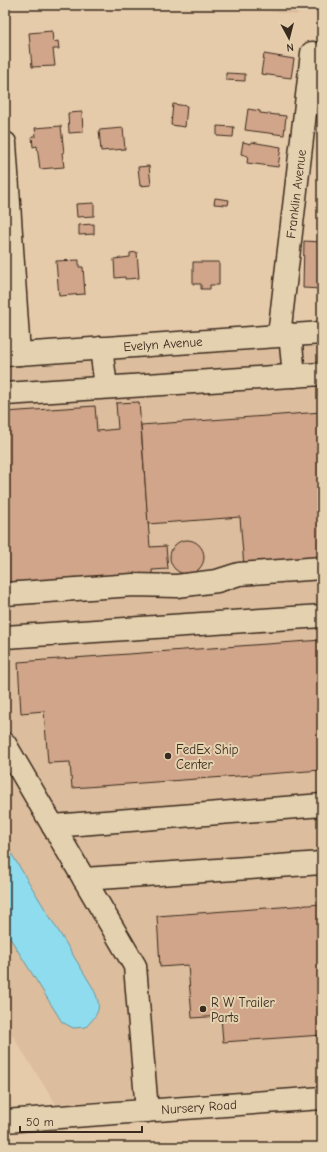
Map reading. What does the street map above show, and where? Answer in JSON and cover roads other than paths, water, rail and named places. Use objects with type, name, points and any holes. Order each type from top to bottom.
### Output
[{"type":"street","name":"Franklin Avenue","points":[[294,376],[285,335],[312,54]]},
{"type":"street","points":[[5,143],[12,354]]},
{"type":"street","name":"Evelyn Avenue","points":[[12,354],[322,333]]},
{"type":"street","points":[[101,348],[106,388]]},
{"type":"street","points":[[5,394],[322,374]]},
{"type":"street","points":[[5,594],[133,585],[177,586],[217,581],[239,574],[322,568]]},
{"type":"street","points":[[5,637],[322,616]]},
{"type":"street","points":[[5,744],[135,966],[147,1111]]},
{"type":"street","points":[[53,826],[322,805]]},
{"type":"street","points":[[84,879],[322,863]]},
{"type":"street","name":"Nursery Road","points":[[5,1121],[322,1098]]},
{"type":"water","points":[[5,843],[93,988],[98,1000],[98,1009],[97,1013],[86,1027],[73,1028],[62,1022],[5,930]]},
{"type":"place","name":"FedEx Ship Center","points":[[168,756]]},
{"type":"place","name":"R W Trailer Parts","points":[[203,1009]]}]
